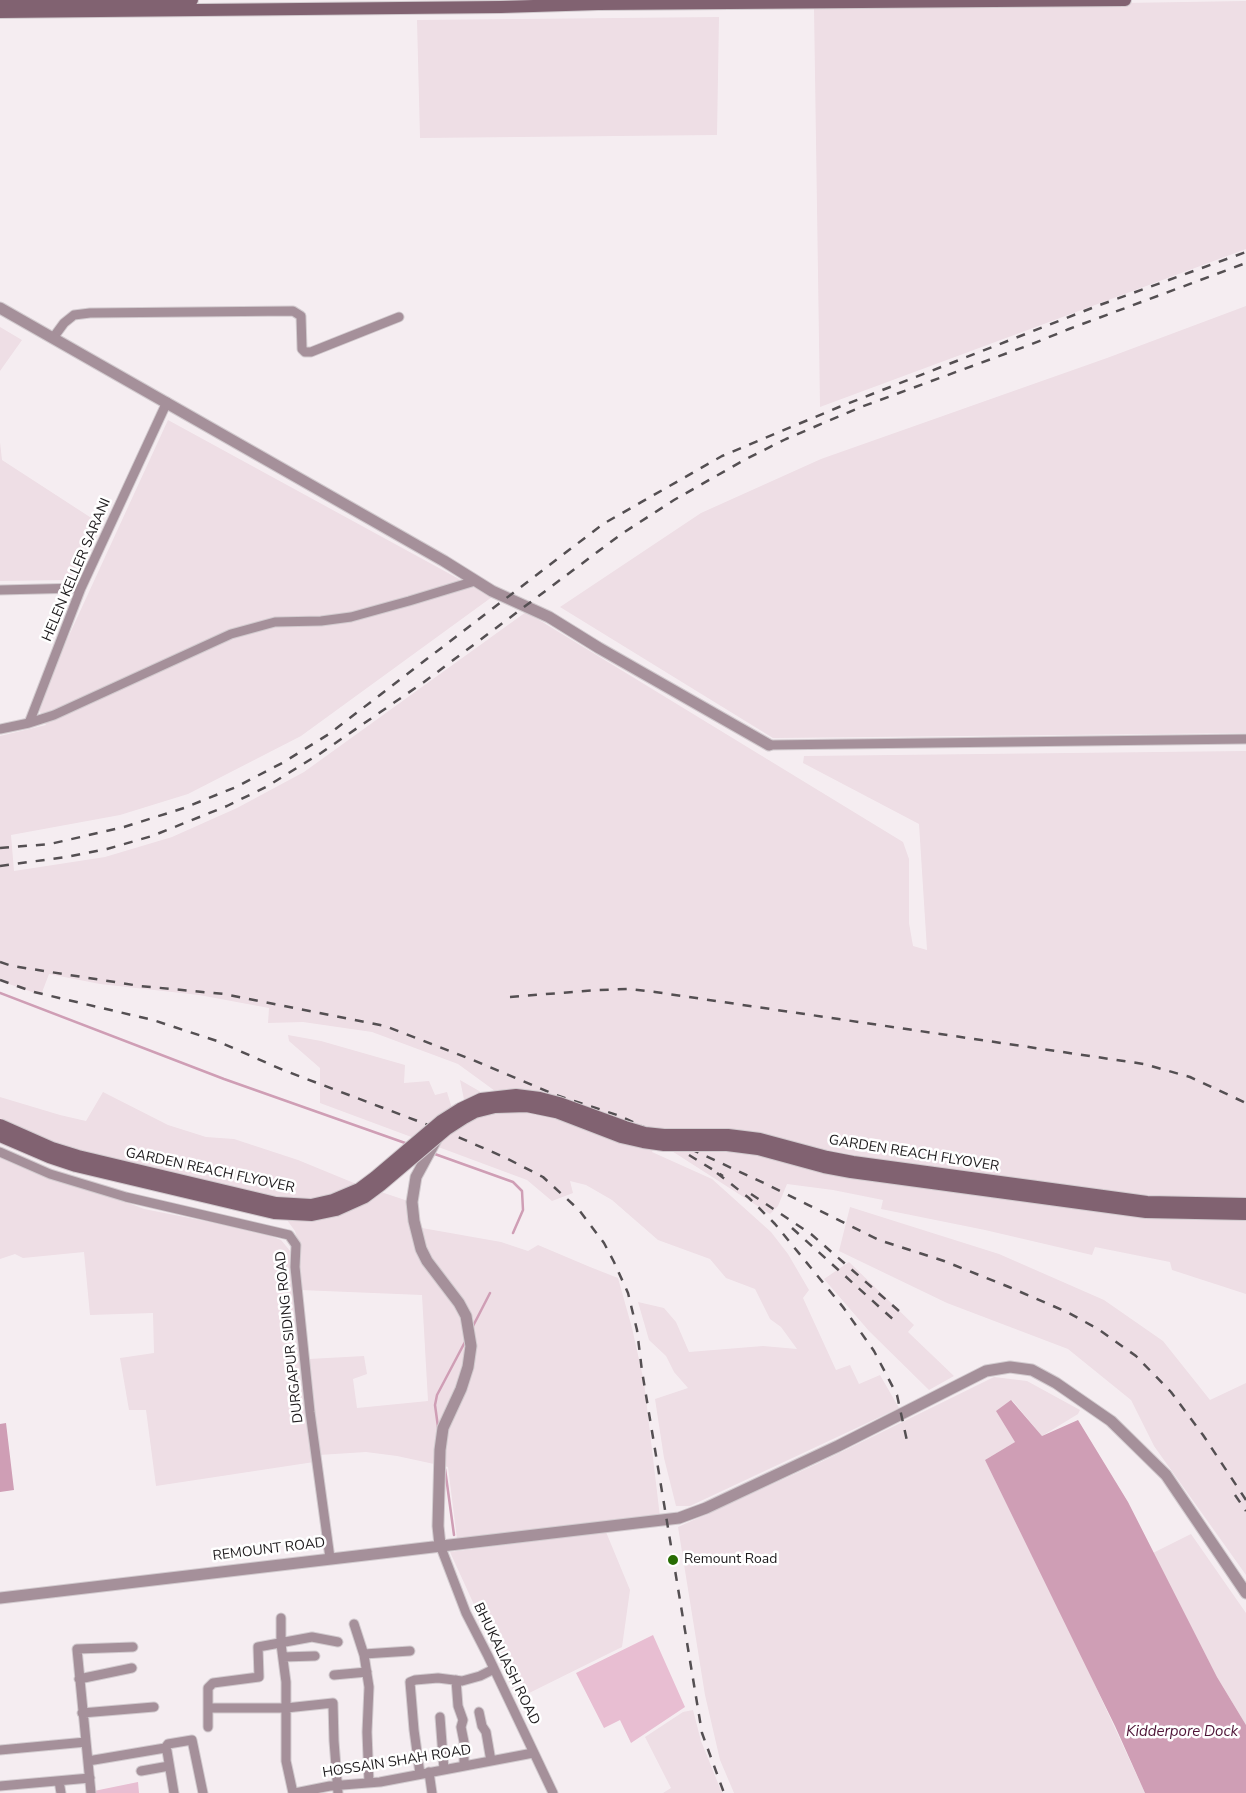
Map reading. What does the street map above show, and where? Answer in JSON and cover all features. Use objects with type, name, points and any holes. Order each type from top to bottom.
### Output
[{"type":"main road","points":[[0,1],[192,0]]},
{"type":"main road","points":[[0,12],[694,2],[1125,0]]},
{"type":"main road","name":"GARDEN REACH FLYOVER","points":[[0,1125],[35,1141],[78,1156],[276,1203],[311,1205],[334,1200],[359,1189],[436,1125],[460,1109],[481,1100],[516,1095],[559,1103],[624,1127],[664,1135],[728,1135],[760,1139],[853,1162],[1147,1202],[1246,1204]]},
{"type":"main road","name":"GARDEN REACH FLYOVER","points":[[0,1136],[49,1157],[76,1166],[274,1213],[318,1214],[336,1210],[364,1197],[381,1185],[438,1136],[464,1118],[484,1109],[505,1106],[527,1106],[556,1112],[621,1137],[643,1142],[664,1145],[727,1145],[758,1149],[824,1167],[851,1172],[1137,1211],[1175,1214],[1246,1214]]},
{"type":"street","points":[[0,308],[444,561],[492,591],[549,617],[599,648],[769,745],[1246,739]]},
{"type":"street","points":[[53,338],[64,323],[74,315],[90,313],[292,311],[301,316],[302,349],[305,352],[311,352],[399,318]]},
{"type":"street","name":"HELEN KELLER SARANI","points":[[29,723],[81,588],[167,402]]},
{"type":"street","points":[[0,729],[54,715],[164,666],[212,642],[244,630],[275,622],[321,621],[351,616],[428,596],[475,581]]},
{"type":"street","points":[[0,590],[81,588]]},
{"type":"street","points":[[438,1136],[416,1177],[412,1202],[414,1221],[420,1249],[459,1303],[466,1316],[471,1346],[468,1367],[461,1389],[443,1428],[440,1450],[438,1526],[440,1545]]},
{"type":"street","name":"DURGAPUR SIDING ROAD","points":[[0,1152],[50,1174],[126,1197],[289,1235],[296,1245],[295,1267],[310,1412],[330,1558]]},
{"type":"street","name":"REMOUNT ROAD","points":[[0,1598],[679,1518],[706,1508],[838,1446],[986,1371],[1010,1367],[1032,1370],[1056,1383],[1111,1421],[1166,1475],[1246,1593]]},
{"type":"street","name":"BHUKALIASH ROAD","points":[[440,1545],[466,1613],[552,1793]]},
{"type":"street","points":[[280,1618],[286,1682],[286,1761],[294,1793]]},
{"type":"street","points":[[354,1624],[364,1654],[369,1687],[367,1732],[369,1782]]},
{"type":"street","points":[[208,1726],[208,1688],[214,1683],[259,1677],[258,1647],[312,1637],[338,1642]]},
{"type":"street","points":[[91,1793],[77,1649],[133,1647]]},
{"type":"street","points":[[364,1654],[410,1651]]},
{"type":"street","points":[[283,1657],[315,1656]]},
{"type":"street","points":[[79,1679],[132,1668]]},
{"type":"street","points":[[432,1793],[424,1773],[414,1730],[410,1682],[438,1678],[462,1681],[480,1676],[494,1669]]},
{"type":"street","points":[[334,1675],[367,1672]]},
{"type":"street","points":[[456,1680],[458,1706],[464,1720],[461,1727],[464,1742],[464,1766]]},
{"type":"street","points":[[209,1708],[286,1708],[333,1703],[338,1789]]},
{"type":"street","points":[[82,1713],[154,1707]]},
{"type":"street","points":[[479,1712],[482,1726],[486,1732],[491,1761]]},
{"type":"street","points":[[440,1718],[444,1770]]},
{"type":"street","points":[[88,1761],[165,1748],[168,1744],[192,1740],[203,1793]]},
{"type":"street","points":[[0,1750],[86,1742]]},
{"type":"street","points":[[165,1748],[174,1793]]},
{"type":"street","name":"HOSSAIN SHAH ROAD","points":[[294,1793],[338,1789],[533,1754]]},
{"type":"street","points":[[141,1771],[170,1766]]},
{"type":"street","points":[[0,1786],[90,1778]]},
{"type":"street","points":[[59,1781],[61,1793]]},
{"type":"street","points":[[34,1783],[35,1793]]},
{"type":"shaded area","points":[[1246,1],[1246,249],[820,407],[814,8]]},
{"type":"shaded area","points":[[719,17],[717,135],[420,138],[417,20]]},
{"type":"shaded area","points":[[1246,306],[1246,733],[773,738],[560,607],[701,513],[821,459],[1107,358]]},
{"type":"shaded area","points":[[0,327],[22,340],[0,371]]},
{"type":"shaded area","points":[[168,420],[492,597],[301,736],[188,794],[120,815],[11,835],[14,871],[105,857],[172,837],[237,808],[304,772],[526,612],[903,842],[909,859],[909,923],[913,946],[927,950],[919,824],[803,763],[804,756],[1246,751],[1246,1294],[1172,1270],[1170,1262],[1095,1247],[1092,1255],[985,1230],[881,1209],[883,1200],[833,1190],[787,1184],[778,1206],[770,1214],[664,1146],[517,1107],[458,1064],[372,1032],[303,1022],[268,1023],[269,1008],[199,995],[100,984],[49,974],[41,995],[0,981],[0,736],[46,725],[37,705]]},
{"type":"shaded area","points":[[0,442],[2,460],[96,521],[70,580],[0,581]]},
{"type":"shaded area","points":[[288,1035],[321,1041],[405,1065],[404,1083],[429,1081],[435,1095],[447,1092],[454,1115],[467,1114],[460,1080],[514,1111],[556,1101],[655,1143],[652,1152],[712,1179],[771,1232],[788,1254],[809,1290],[803,1298],[836,1370],[850,1365],[859,1384],[880,1375],[899,1408],[690,1506],[676,1506],[664,1458],[655,1399],[688,1388],[674,1372],[666,1356],[649,1340],[638,1302],[664,1308],[676,1322],[689,1352],[763,1346],[797,1349],[781,1327],[770,1319],[755,1289],[726,1278],[710,1259],[658,1240],[612,1200],[586,1185],[570,1181],[573,1193],[552,1201],[527,1180],[320,1103],[320,1068],[289,1041]]},
{"type":"shaded area","points":[[103,1092],[168,1125],[206,1137],[234,1139],[298,1160],[354,1183],[408,1201],[422,1228],[501,1242],[528,1251],[538,1245],[618,1278],[644,1382],[660,1517],[457,1539],[448,1467],[397,1456],[366,1452],[319,1455],[309,1359],[364,1356],[367,1374],[353,1379],[357,1408],[428,1401],[422,1295],[300,1290],[299,1244],[295,1231],[284,1216],[132,1184],[35,1158],[0,1144],[0,1097],[86,1121]]},
{"type":"shaded area","points":[[0,1152],[144,1209],[261,1232],[281,1240],[291,1252],[293,1301],[314,1462],[156,1486],[146,1410],[129,1410],[120,1358],[154,1353],[153,1313],[90,1315],[84,1252],[23,1258],[15,1254],[0,1259]]},
{"type":"shaded area","points":[[850,1207],[999,1254],[1104,1300],[1163,1341],[1210,1400],[1246,1383],[1246,1575],[1154,1446],[1131,1400],[1068,1349],[947,1303],[839,1251]]},
{"type":"shaded area","points":[[849,1262],[914,1325],[908,1332],[954,1376],[929,1390],[869,1331],[824,1279]]},
{"type":"shaded area","points":[[994,1377],[1027,1381],[1080,1410],[1078,1414],[1042,1436],[1012,1400],[1015,1442],[985,1460],[1081,1655],[1145,1793],[734,1793],[720,1760],[705,1695],[678,1527],[817,1464]]},
{"type":"shaded area","points":[[606,1532],[630,1590],[622,1647],[517,1699],[450,1552]]},
{"type":"shaded area","points":[[1191,1534],[1246,1613],[1246,1725],[1217,1677],[1153,1553]]},
{"type":"shaded area","points":[[653,1635],[685,1707],[631,1743],[620,1720],[604,1728],[576,1673]]},
{"type":"shaded area","points":[[693,1710],[701,1741],[722,1793],[663,1793],[671,1788],[645,1737],[683,1712]]},
{"type":"shaded area","points":[[138,1782],[139,1793],[95,1793],[94,1791]]},
{"type":"water","name":"Kidderpore Dock","points":[[1011,1400],[1042,1436],[1078,1420],[1128,1502],[1217,1677],[1246,1725],[1246,1793],[1145,1793],[1115,1726],[985,1460],[1015,1442],[996,1411]]},
{"type":"water","points":[[6,1423],[14,1490],[0,1492],[0,1424]]},
{"type":"waterway","points":[[0,993],[224,1079],[408,1144]]},
{"type":"waterway","points":[[432,1153],[513,1182],[522,1191],[523,1210],[513,1233]]},
{"type":"waterway","points":[[472,1328],[490,1293]]},
{"type":"waterway","points":[[438,1427],[435,1405],[437,1395],[466,1340]]},
{"type":"waterway","points":[[445,1469],[454,1535]]},
{"type":"railway","points":[[0,848],[50,844],[124,827],[184,808],[236,787],[284,762],[329,734],[603,524],[722,456],[839,407],[1097,306],[1246,252]]},
{"type":"railway","points":[[0,866],[107,849],[152,836],[227,806],[266,787],[321,753],[424,682],[620,535],[674,500],[746,459],[786,439],[861,407],[1246,263]]},
{"type":"railway","points":[[0,962],[12,966],[140,986],[224,994],[385,1026],[556,1095],[620,1116],[768,1185],[879,1240],[944,1261],[1009,1287],[1067,1312],[1098,1329],[1136,1356],[1171,1392],[1203,1435],[1246,1500]]},
{"type":"railway","points":[[0,980],[34,992],[153,1020],[217,1041],[283,1070],[444,1131],[504,1157],[543,1177],[579,1210],[604,1243],[628,1293],[637,1330],[642,1371],[702,1733],[724,1793]]},
{"type":"railway","points":[[510,997],[597,990],[630,989],[655,992],[1144,1064],[1190,1077],[1246,1103]]},
{"type":"railway","points":[[689,1155],[723,1176]]},
{"type":"railway","points":[[717,1173],[749,1198],[775,1224],[843,1307],[874,1351],[897,1395],[907,1441]]},
{"type":"railway","points":[[751,1194],[811,1234],[899,1311]]},
{"type":"railway","points":[[792,1228],[896,1322]]},
{"type":"railway","points":[[1235,1495],[1246,1511]]},
{"type":"place","name":"Remount Road","points":[[673,1560]]}]
